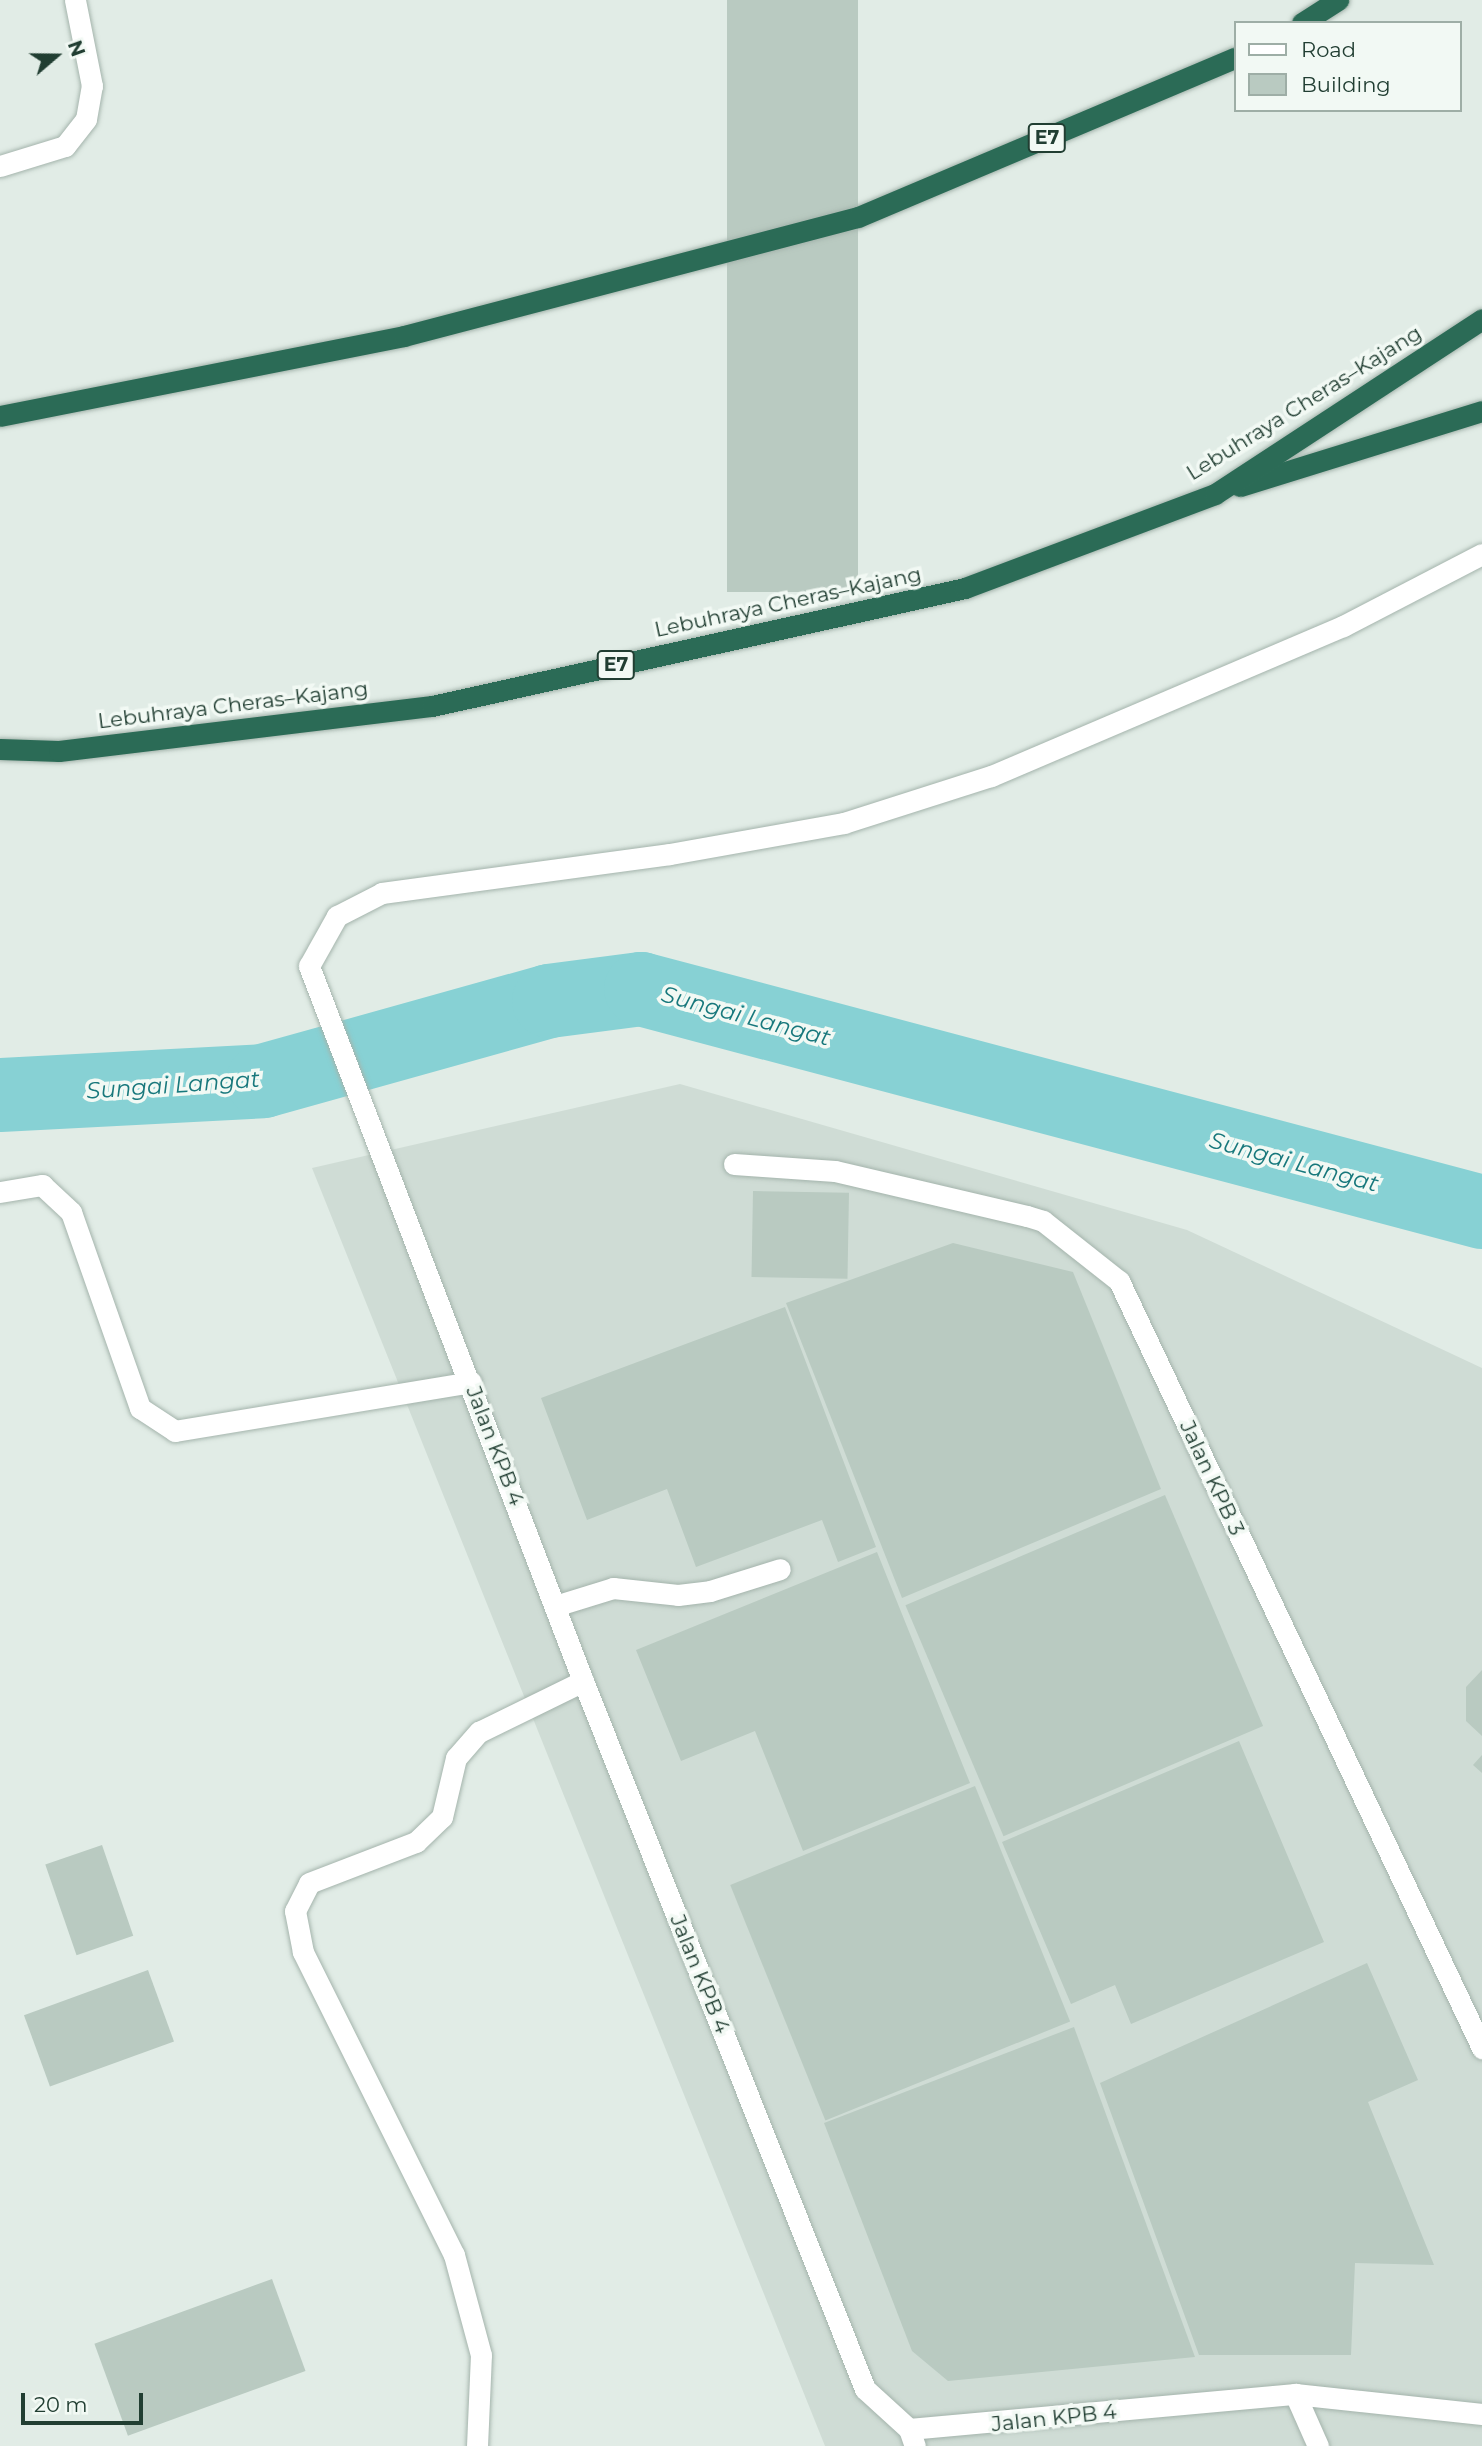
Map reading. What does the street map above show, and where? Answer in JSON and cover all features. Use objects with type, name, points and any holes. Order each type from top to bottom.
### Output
[{"type":"highway","points":[[1304,21],[1338,0]]},
{"type":"highway","name":"E7","points":[[0,416],[404,336],[858,217],[1234,58]]},
{"type":"highway","name":"Lebuhraya Cheras–Kajang","points":[[0,749],[59,751],[432,706],[965,588],[1214,494],[1482,319]]},
{"type":"highway","points":[[1214,494],[1482,411]]},
{"type":"street","points":[[0,166],[65,146],[86,119],[92,86],[75,0]]},
{"type":"street","name":"Jalan KPB 4","points":[[1482,554],[1343,626],[991,776],[844,822],[670,854],[382,893],[337,916],[309,966],[471,1382],[583,1681],[865,2389],[912,2437],[1295,2394],[1482,2414]]},
{"type":"street","name":"Jalan KPB 3","points":[[734,1164],[835,1171],[1027,1216],[1043,1222],[1119,1281],[1482,2048]]},
{"type":"street","points":[[0,1192],[42,1185],[71,1212],[140,1408],[175,1431],[471,1382]]},
{"type":"street","points":[[555,1606],[613,1588],[678,1595],[710,1591],[780,1569]]},
{"type":"street","points":[[477,2446],[481,2355],[454,2255],[303,1952],[295,1911],[309,1883],[416,1842],[442,1817],[456,1758],[479,1732],[583,1681]]},
{"type":"street","points":[[1295,2394],[1318,2446]]},
{"type":"shaded area","points":[[680,1084],[1187,1230],[1482,1368],[1482,2446],[825,2446],[312,1168]]},
{"type":"building","points":[[727,0],[858,0],[858,592],[727,592]]},
{"type":"building","points":[[753,1191],[849,1193],[847,1279],[751,1277]]},
{"type":"building","points":[[953,1243],[1073,1272],[1161,1489],[902,1598],[786,1303]]},
{"type":"building","points":[[785,1307],[876,1547],[838,1562],[822,1520],[696,1567],[667,1489],[587,1520],[541,1398]]},
{"type":"building","points":[[1165,1495],[1263,1726],[1003,1836],[905,1605]]},
{"type":"building","points":[[877,1552],[970,1783],[803,1851],[755,1731],[681,1761],[636,1650]]},
{"type":"building","points":[[1482,1670],[1482,1736],[1466,1721],[1466,1687]]},
{"type":"building","points":[[1239,1741],[1324,1942],[1131,2024],[1115,1985],[1071,2004],[1002,1842]]},
{"type":"building","points":[[1482,1755],[1482,1773],[1473,1765]]},
{"type":"building","points":[[975,1786],[1070,2022],[825,2120],[730,1885]]},
{"type":"building","points":[[102,1845],[133,1936],[77,1955],[45,1865]]},
{"type":"building","points":[[1367,1963],[1418,2080],[1368,2102],[1434,2265],[1355,2263],[1351,2355],[1199,2355],[1100,2083]]},
{"type":"building","points":[[148,1970],[174,2041],[50,2087],[24,2015]]},
{"type":"building","points":[[1074,2027],[1195,2357],[948,2381],[912,2351],[824,2123]]},
{"type":"building","points":[[272,2279],[306,2371],[128,2436],[94,2344]]},
{"type":"waterway","name":"Sungai Langat","points":[[0,1095],[263,1081],[549,1001],[641,989],[1482,1212]]}]
